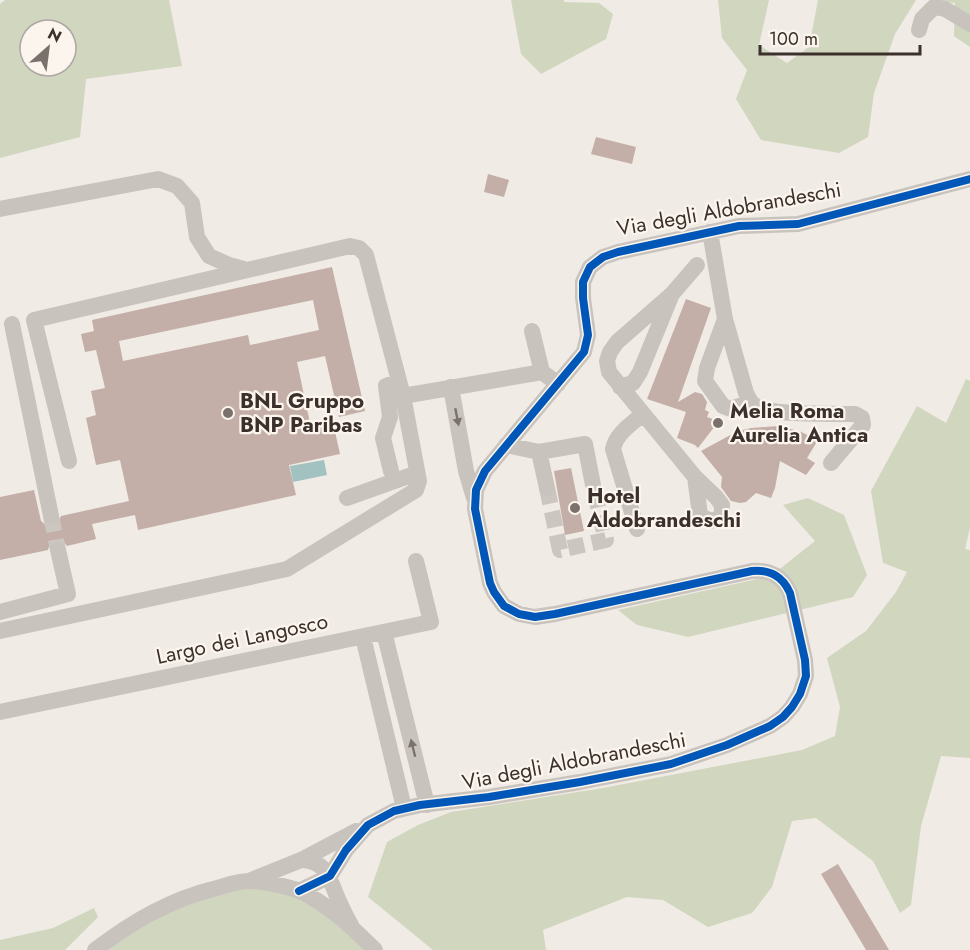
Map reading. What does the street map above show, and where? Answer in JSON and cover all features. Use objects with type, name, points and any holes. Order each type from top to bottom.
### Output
[{"type":"street","points":[[919,30],[922,19],[934,7],[945,9],[970,24]]},
{"type":"street","points":[[0,210],[158,179],[177,186],[192,203],[197,237],[208,256],[249,270]]},
{"type":"street","name":"Via degli Aldobrandeschi","points":[[330,876],[346,850],[368,825],[387,814],[404,808],[489,797],[671,764],[752,736],[776,723],[795,703],[806,676],[805,660],[790,593],[782,580],[767,572],[752,571],[539,617],[514,612],[497,598],[490,584],[475,509],[478,484],[489,466],[587,346],[583,287],[593,263],[603,256],[748,225],[798,224],[970,179]]},
{"type":"street","points":[[710,232],[725,320],[750,402],[759,408],[860,416],[863,425],[831,463]]},
{"type":"street","points":[[689,236],[697,265]]},
{"type":"street","points":[[0,631],[287,569],[416,490],[419,481],[401,388],[366,255],[359,248],[350,246],[6,325],[51,516]]},
{"type":"street","points":[[697,265],[707,268],[715,266]]},
{"type":"street","points":[[694,477],[620,387],[609,372],[607,362],[617,342],[672,294],[697,265]]},
{"type":"street","points":[[620,387],[633,383],[640,372],[672,294]]},
{"type":"street","points":[[34,320],[69,460]]},
{"type":"street","points":[[725,320],[707,368],[705,381],[723,406],[731,409],[750,402]]},
{"type":"street","points":[[532,331],[542,372],[558,384]]},
{"type":"street","points":[[391,471],[383,438],[390,417],[386,386],[451,387],[542,372]]},
{"type":"street","points":[[451,387],[466,471],[475,499]]},
{"type":"street","points":[[636,530],[614,444],[624,430],[642,415]]},
{"type":"street","points":[[506,445],[539,452],[585,444],[593,485]]},
{"type":"street","points":[[462,446],[473,459],[489,466]]},
{"type":"street","points":[[539,452],[547,488]]},
{"type":"street","points":[[347,498],[417,473]]},
{"type":"street","points":[[0,612],[68,594],[58,550]]},
{"type":"street","name":"Largo dei Langosco","points":[[0,711],[431,622],[416,561]]},
{"type":"street","points":[[384,632],[427,805]]},
{"type":"street","points":[[363,637],[404,808]]},
{"type":"street","points":[[95,950],[132,923],[164,906],[206,890],[248,881],[300,860],[368,825]]},
{"type":"street","points":[[300,860],[316,863],[330,876],[339,903],[353,928]]},
{"type":"street","points":[[299,891],[294,875],[300,860]]},
{"type":"street","points":[[299,891],[330,876]]},
{"type":"street","points":[[248,881],[299,891],[353,928],[375,950]]},
{"type":"green space","points":[[5,0],[169,0],[182,66],[86,79],[80,137],[0,158],[0,4]]},
{"type":"green space","points":[[511,0],[564,0],[564,2],[599,3],[613,14],[606,39],[541,74],[521,54]]},
{"type":"green space","points":[[718,0],[769,0],[759,45],[787,63],[809,47],[818,0],[916,0],[895,34],[874,93],[868,137],[839,153],[761,140],[736,99],[747,70],[722,38]]},
{"type":"green space","points":[[933,0],[970,0],[970,47],[954,36],[955,3]]},
{"type":"green space","points":[[966,379],[970,381],[970,528],[965,549],[970,550],[970,758],[941,756],[921,826],[911,905],[900,913],[873,861],[816,818],[792,821],[772,887],[752,913],[708,927],[663,900],[627,897],[543,930],[546,950],[433,950],[368,897],[387,842],[418,825],[451,812],[603,788],[802,750],[835,736],[840,707],[827,658],[866,631],[896,592],[907,572],[883,563],[871,491],[917,406],[946,423]]},
{"type":"green space","points":[[808,498],[844,515],[867,575],[853,597],[688,637],[637,625],[618,610],[771,576],[815,541],[783,505]]},
{"type":"green space","points":[[255,886],[283,892],[318,909],[366,950],[109,950],[150,913]]},
{"type":"green space","points":[[94,908],[98,917],[65,950],[0,950],[0,940],[53,928]]},
{"type":"water","points":[[324,460],[327,475],[293,482],[290,466]]},
{"type":"building","points":[[596,137],[636,147],[632,164],[591,154]]},
{"type":"building","points":[[488,174],[509,180],[504,197],[484,192]]},
{"type":"building","name":"BNL Gruppo BNP Paribas","points":[[332,267],[365,411],[339,417],[325,356],[297,362],[310,423],[332,418],[340,454],[289,465],[296,495],[138,530],[135,515],[92,524],[96,539],[67,546],[62,540],[56,540],[50,543],[48,550],[0,560],[0,497],[34,490],[41,521],[47,526],[58,523],[61,516],[129,501],[120,460],[96,465],[86,418],[96,415],[91,391],[105,388],[96,350],[85,352],[81,334],[94,331],[92,320]],"holes":[[[313,300],[319,330],[250,345],[248,335],[123,361],[119,341]]]},
{"type":"building","points":[[686,299],[711,308],[678,402],[695,392],[702,394],[707,402],[705,410],[709,412],[707,417],[713,419],[711,424],[715,426],[698,448],[677,438],[686,412],[647,399]]},
{"type":"building","points":[[778,426],[799,431],[818,440],[807,458],[815,463],[806,475],[780,461],[771,498],[756,493],[746,502],[731,501],[721,487],[722,477],[701,451],[736,432],[751,428]]},
{"type":"building","points":[[571,468],[584,531],[565,535],[554,471]]},
{"type":"building","points":[[838,864],[889,950],[866,950],[821,874]]},
{"type":"tunnel","points":[[547,488],[560,550],[606,540],[593,485]]},
{"type":"tunnel","points":[[51,516],[58,550]]},
{"type":"cycle path","points":[[299,891],[330,876],[346,850],[368,825],[394,811],[420,805],[489,797],[580,782],[671,764],[727,745],[770,726],[783,717],[800,694],[806,676],[805,660],[790,593],[780,578],[765,571],[752,571],[555,614],[535,617],[519,614],[504,606],[490,583],[475,509],[476,490],[485,471],[584,352],[588,335],[583,282],[590,267],[603,257],[739,226],[798,224],[970,179]]},
{"type":"place","name":"BNL Gruppo BNP Paribas","points":[[228,413]]},
{"type":"place","name":"Melia Roma Aurelia Antica","points":[[718,423]]},
{"type":"place","name":"Hotel Aldobrandeschi","points":[[575,508]]}]
